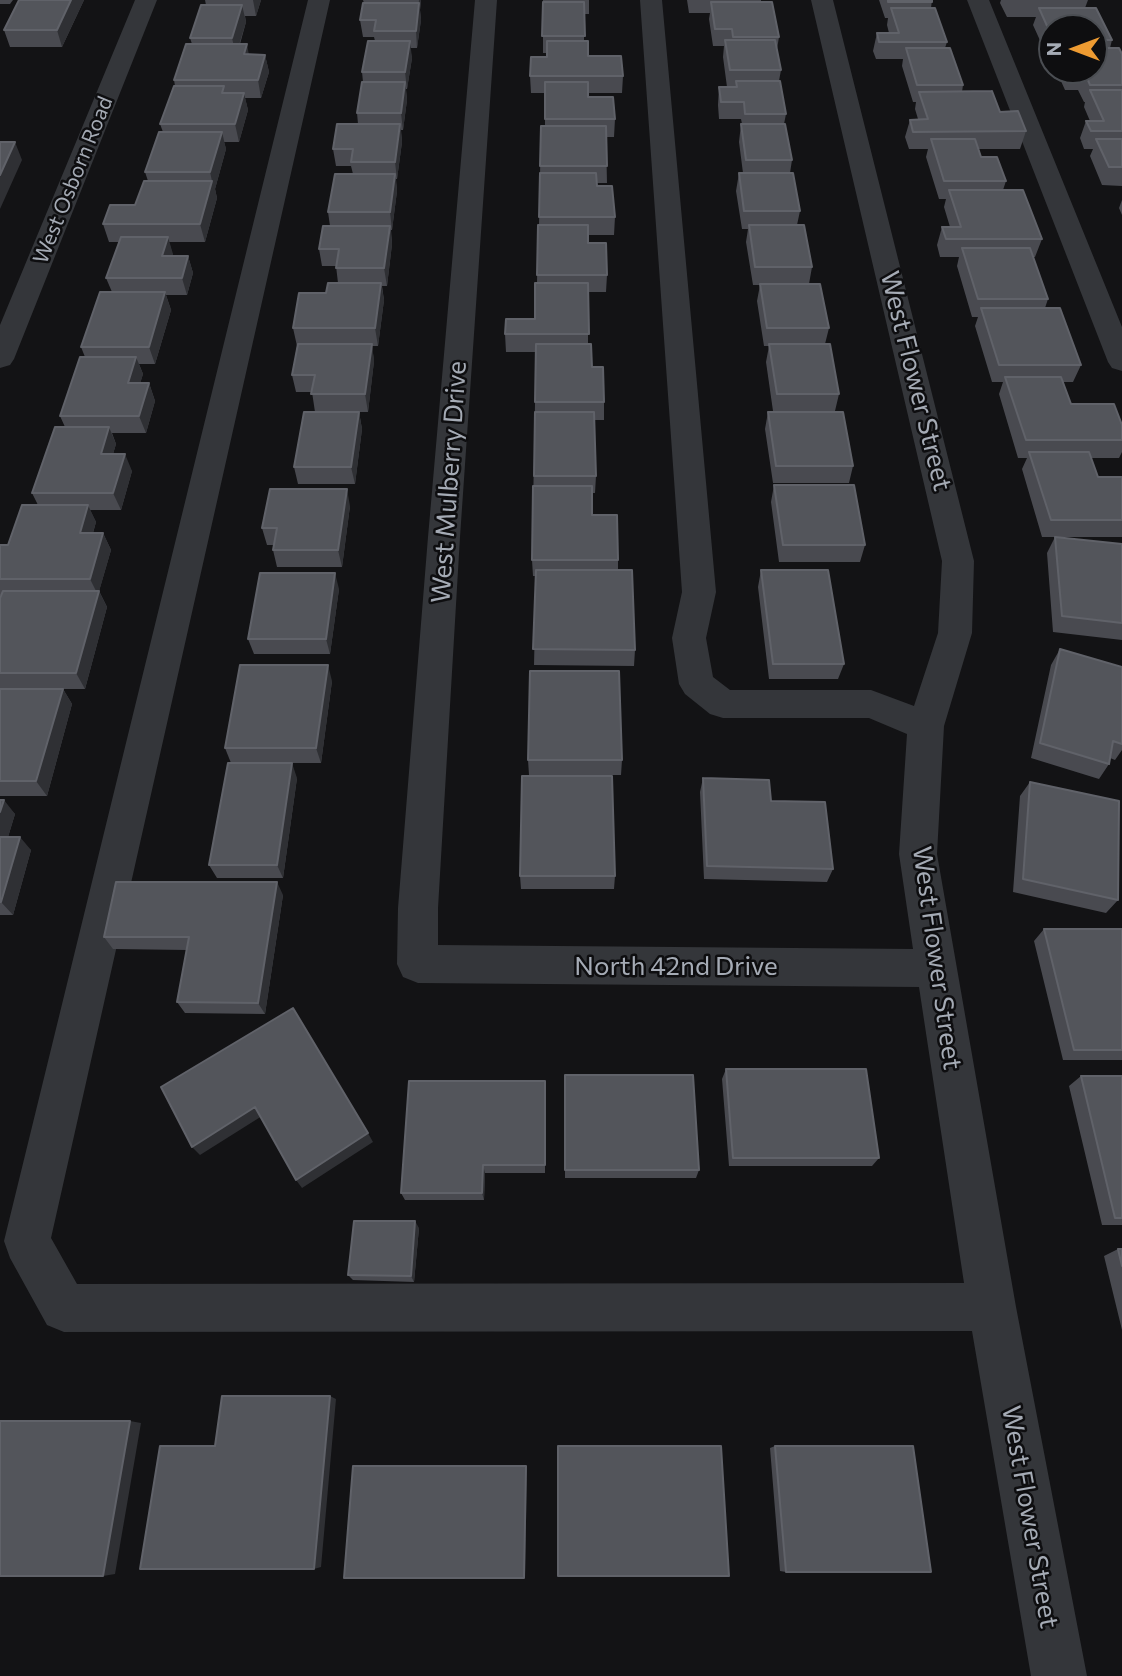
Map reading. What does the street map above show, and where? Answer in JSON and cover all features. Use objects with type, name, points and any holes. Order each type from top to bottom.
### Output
[{"type":"street","name":"West Osborn Road","points":[[0,359],[146,0]]},
{"type":"street","points":[[319,0],[27,1241],[64,1308],[992,1307]]},
{"type":"street","name":"West Mulberry Drive","points":[[418,964],[418,908],[444,537],[486,0]]},
{"type":"street","points":[[651,0],[699,592],[688,638],[697,684],[723,705],[872,705],[926,726]]},
{"type":"street","name":"West Flower Street","points":[[822,0],[958,561],[955,633],[926,726],[918,854],[992,1307],[1059,1676]]},
{"type":"street","points":[[978,0],[1122,362]]},
{"type":"street","name":"North 42nd Drive","points":[[418,964],[935,968]]},
{"type":"building","points":[[19,0],[71,0],[57,30],[4,30]]},
{"type":"building","points":[[932,0],[932,2],[888,2]]},
{"type":"building","points":[[543,2],[584,2],[585,36],[542,36]]},
{"type":"building","points":[[711,2],[772,2],[779,37],[733,37],[732,29],[715,29]]},
{"type":"building","points":[[363,3],[419,3],[416,31],[374,31],[376,20],[360,20]]},
{"type":"building","points":[[201,5],[242,5],[232,38],[190,38]]},
{"type":"building","points":[[891,8],[935,8],[947,42],[879,42],[877,33],[899,33]]},
{"type":"building","points":[[1039,8],[1096,8],[1099,14],[1042,14]]},
{"type":"building","points":[[725,40],[775,40],[781,70],[730,70]]},
{"type":"building","points":[[368,41],[410,41],[405,72],[362,72]]},
{"type":"building","points":[[547,41],[588,41],[588,56],[621,56],[623,76],[530,76],[531,57],[547,57]]},
{"type":"building","points":[[186,44],[247,44],[244,54],[265,55],[258,80],[174,80]]},
{"type":"building","points":[[906,48],[950,48],[963,85],[917,85]]},
{"type":"building","points":[[1108,48],[1119,48],[1122,54],[1122,85],[1090,85],[1108,84]]},
{"type":"building","points":[[736,81],[780,81],[786,114],[745,114],[744,102],[721,102],[719,87],[737,87]]},
{"type":"building","points":[[362,82],[405,82],[401,113],[357,113]]},
{"type":"building","points":[[545,82],[588,82],[588,97],[613,97],[615,119],[545,119]]},
{"type":"building","points":[[174,86],[224,86],[222,93],[244,93],[235,124],[160,124]]},
{"type":"building","points":[[1090,90],[1122,90],[1122,131],[1091,131],[1086,121],[1104,121]]},
{"type":"building","points":[[992,91],[1000,112],[1018,111],[1026,131],[913,132],[910,120],[928,119],[919,92]]},
{"type":"building","points":[[337,124],[400,124],[395,162],[351,162],[353,149],[333,149]]},
{"type":"building","points":[[741,124],[785,124],[792,160],[746,160]]},
{"type":"building","points":[[541,126],[606,126],[607,166],[540,166]]},
{"type":"building","points":[[159,132],[222,132],[210,172],[145,172]]},
{"type":"building","points":[[931,139],[975,139],[981,157],[997,157],[1006,181],[944,181]]},
{"type":"building","points":[[1096,139],[1122,139],[1122,167],[1109,167]]},
{"type":"building","points":[[0,142],[15,142],[0,175]]},
{"type":"building","points":[[540,173],[596,173],[597,186],[612,186],[615,217],[539,217]]},
{"type":"building","points":[[739,173],[793,173],[800,211],[744,211]]},
{"type":"building","points":[[335,174],[395,174],[390,212],[328,212]]},
{"type":"building","points":[[144,181],[212,181],[200,224],[103,224],[110,205],[135,205]]},
{"type":"building","points":[[949,190],[1023,190],[1042,239],[946,239],[942,227],[961,227]]},
{"type":"building","points":[[538,225],[588,225],[588,243],[606,243],[607,275],[537,275]]},
{"type":"building","points":[[749,225],[804,225],[812,267],[755,267]]},
{"type":"building","points":[[323,226],[390,226],[384,268],[336,268],[339,249],[319,249]]},
{"type":"building","points":[[121,237],[168,237],[162,256],[188,256],[182,278],[106,278]]},
{"type":"building","points":[[962,248],[1030,248],[1048,299],[978,299]]},
{"type":"building","points":[[328,283],[381,283],[375,328],[293,328],[299,293],[326,293]]},
{"type":"building","points":[[535,283],[588,283],[589,334],[505,334],[506,319],[535,319]]},
{"type":"building","points":[[760,284],[820,284],[829,328],[767,328]]},
{"type":"building","points":[[100,292],[165,292],[149,347],[81,347]]},
{"type":"building","points":[[981,308],[1060,308],[1081,365],[999,365]]},
{"type":"building","points":[[298,344],[372,344],[365,394],[311,394],[315,375],[292,375]]},
{"type":"building","points":[[536,344],[591,344],[592,367],[603,367],[604,402],[535,402]]},
{"type":"building","points":[[769,344],[830,344],[839,394],[777,394]]},
{"type":"building","points":[[80,357],[136,357],[128,383],[149,383],[139,416],[60,416]]},
{"type":"building","points":[[1005,377],[1061,377],[1071,404],[1114,404],[1122,425],[1122,440],[1026,440]]},
{"type":"building","points":[[304,412],[359,412],[351,467],[294,467]]},
{"type":"building","points":[[535,412],[594,412],[596,476],[534,476]]},
{"type":"building","points":[[768,412],[843,412],[853,466],[776,466]]},
{"type":"building","points":[[55,427],[109,427],[101,454],[125,454],[113,493],[32,493]]},
{"type":"building","points":[[1029,452],[1089,452],[1098,477],[1122,477],[1122,520],[1051,520]]},
{"type":"building","points":[[774,485],[854,485],[865,545],[783,545]]},
{"type":"building","points":[[533,486],[592,486],[592,515],[617,515],[618,560],[532,560]]},
{"type":"building","points":[[270,489],[347,489],[338,550],[273,550],[277,528],[262,528]]},
{"type":"building","points":[[22,505],[88,505],[80,533],[103,533],[90,579],[0,579],[0,545],[8,545]]},
{"type":"building","points":[[1055,537],[1122,544],[1122,623],[1062,616]]},
{"type":"building","points":[[536,570],[632,570],[635,650],[533,649]]},
{"type":"building","points":[[761,570],[828,570],[844,664],[773,664]]},
{"type":"building","points":[[260,573],[335,573],[326,639],[248,639]]},
{"type":"building","points":[[3,591],[99,591],[76,673],[0,673],[0,598]]},
{"type":"building","points":[[1060,649],[1122,667],[1122,744],[1113,741],[1109,764],[1040,743]]},
{"type":"building","points":[[240,665],[328,665],[316,748],[225,748]]},
{"type":"building","points":[[530,671],[619,671],[622,760],[528,760]]},
{"type":"building","points":[[0,689],[63,689],[36,781],[0,781]]},
{"type":"building","points":[[228,763],[292,763],[277,865],[209,865]]},
{"type":"building","points":[[522,776],[612,776],[615,876],[520,876]]},
{"type":"building","points":[[703,778],[769,780],[771,801],[825,802],[833,869],[707,866]]},
{"type":"building","points":[[1030,782],[1119,801],[1118,900],[1023,879]]},
{"type":"building","points":[[0,837],[20,837],[1,902],[0,902]]},
{"type":"building","points":[[116,882],[277,882],[258,1003],[177,1002],[189,937],[104,937]]},
{"type":"building","points":[[1044,929],[1122,929],[1122,1050],[1074,1050]]},
{"type":"building","points":[[293,1008],[368,1133],[296,1180],[255,1107],[192,1147],[161,1087]]},
{"type":"building","points":[[726,1069],[866,1069],[879,1158],[733,1158]]},
{"type":"building","points":[[565,1075],[693,1075],[699,1170],[565,1170]]},
{"type":"building","points":[[1081,1076],[1122,1076],[1122,1218],[1115,1218]]},
{"type":"building","points":[[409,1081],[545,1081],[545,1165],[483,1165],[482,1193],[401,1193]]},
{"type":"building","points":[[354,1221],[415,1221],[411,1276],[348,1275]]},
{"type":"building","points":[[1118,1249],[1122,1249],[1122,1266]]},
{"type":"building","points":[[222,1396],[330,1396],[314,1569],[140,1569],[160,1446],[215,1446]]},
{"type":"building","points":[[0,1421],[130,1421],[103,1576],[0,1576]]},
{"type":"building","points":[[558,1446],[721,1446],[729,1576],[558,1576]]},
{"type":"building","points":[[775,1446],[913,1446],[931,1572],[786,1572]]},
{"type":"building","points":[[353,1466],[526,1466],[524,1578],[344,1578]]}]
